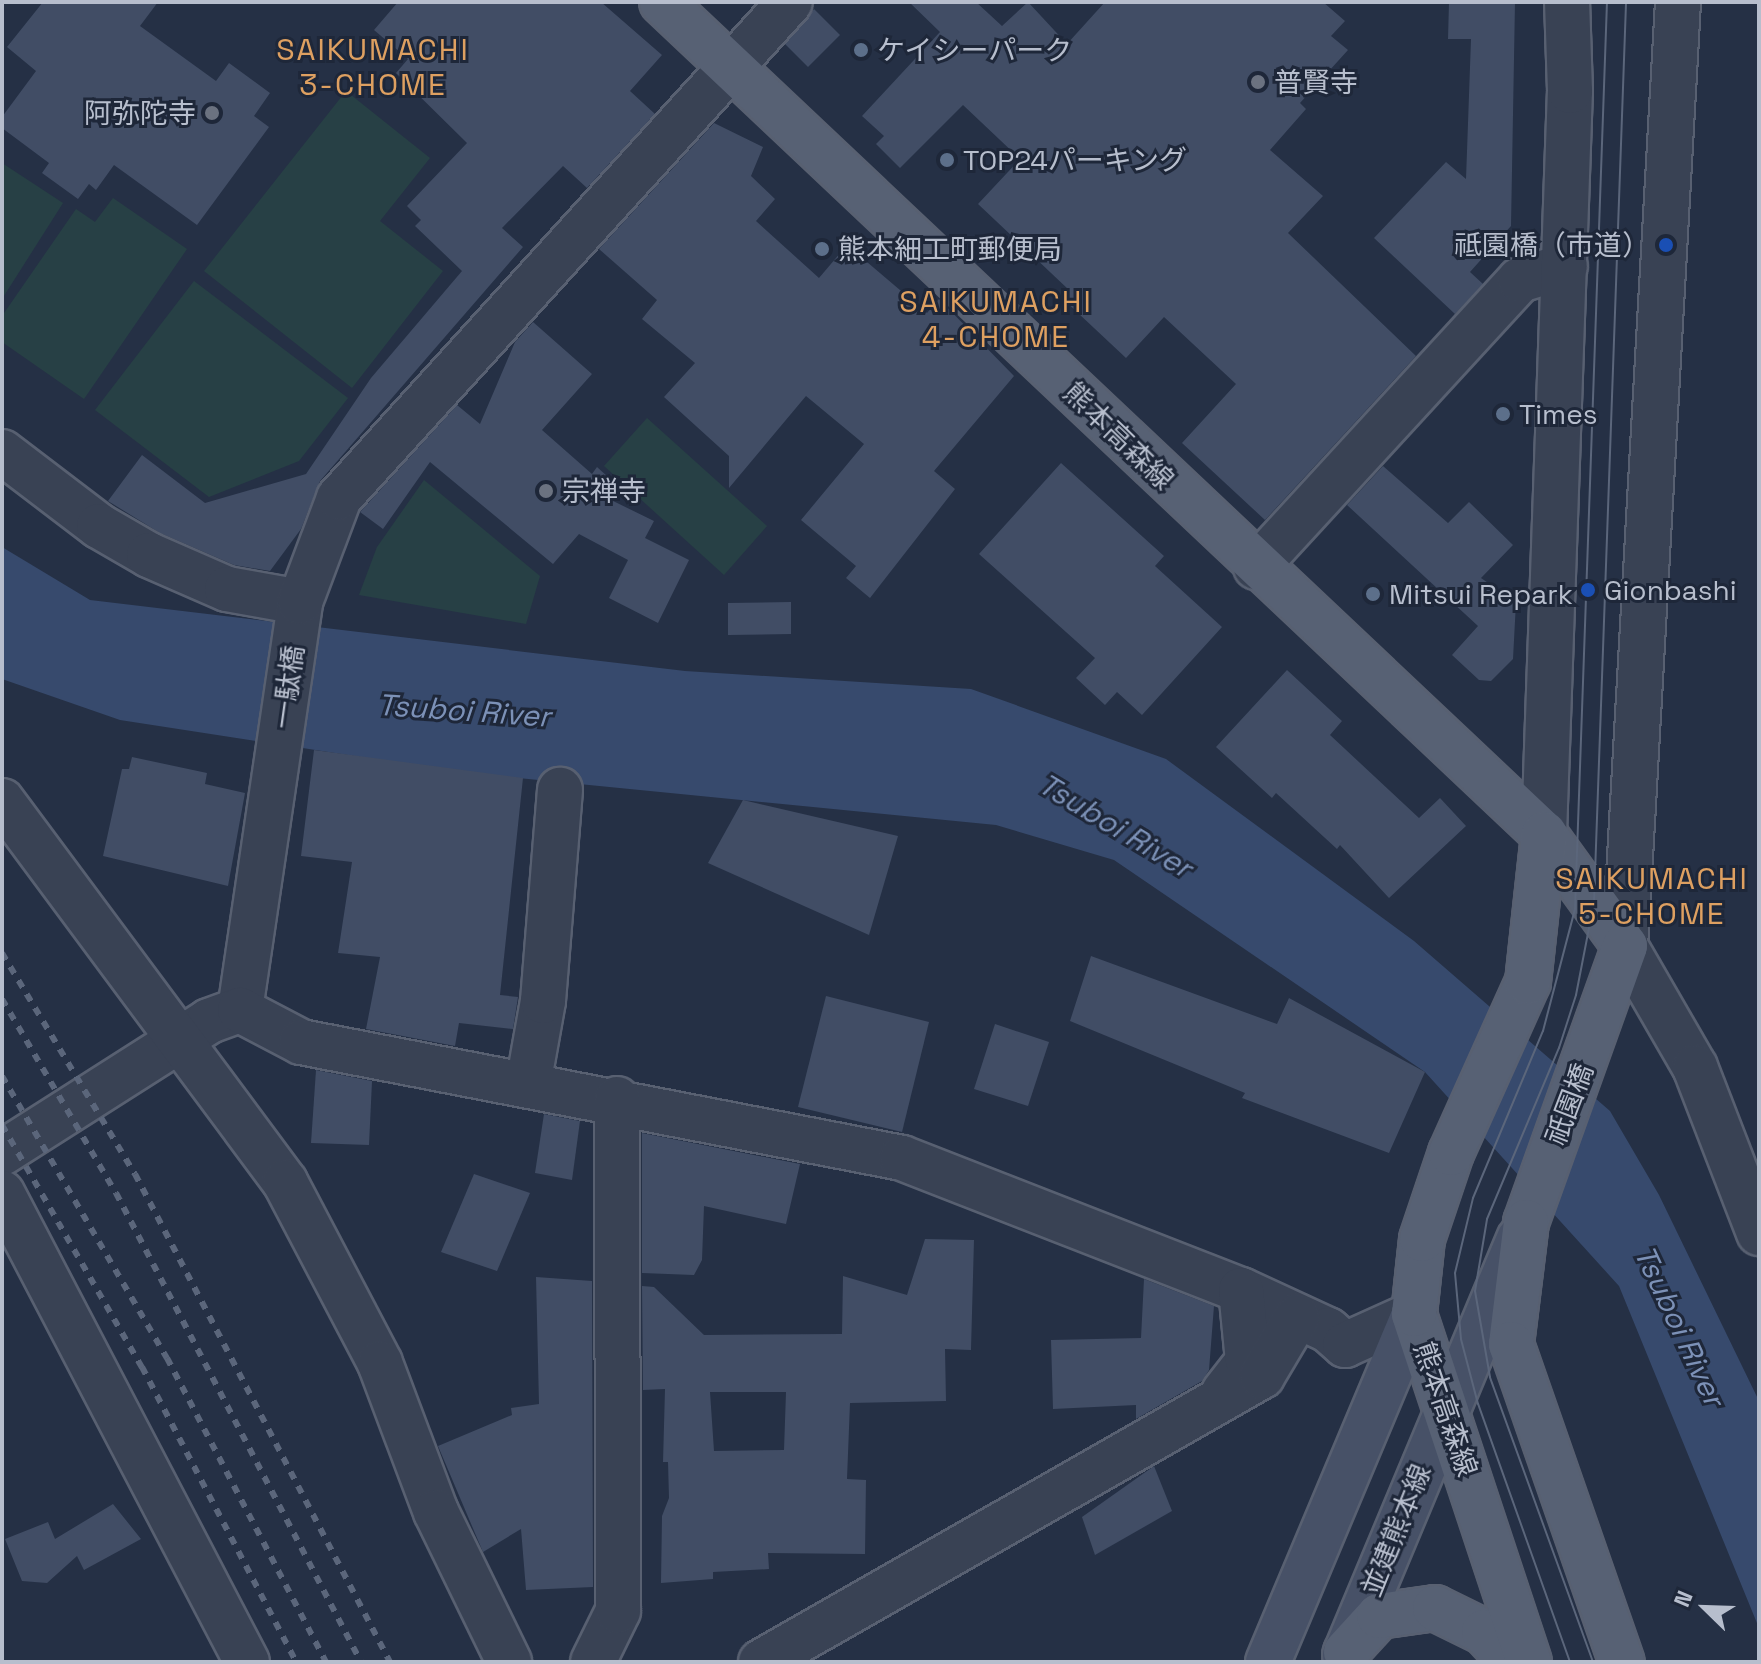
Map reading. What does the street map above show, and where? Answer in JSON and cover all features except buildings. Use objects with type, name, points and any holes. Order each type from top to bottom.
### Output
[{"type":"main road","name":"熊本高森線","points":[[662,2],[1256,567],[1544,834],[1625,946]]},
{"type":"main road","name":"熊本高森線","points":[[1529,1662],[1414,1314],[1422,1239],[1451,1153],[1528,982],[1544,834]]},
{"type":"main road","name":"祇園橋","points":[[1528,1213],[1607,1004],[1625,946]]},
{"type":"main road","name":"並建熊本線","points":[[1344,1657],[1528,1213]]},
{"type":"main road","points":[[1528,1213],[1511,1344],[1622,1662]]},
{"type":"main road","points":[[1268,1662],[1414,1314]]},
{"type":"main road","points":[[1344,1657],[1379,1616],[1435,1608],[1484,1632],[1512,1662]]},
{"type":"street","name":"一駄橋","points":[[240,1010],[300,602],[339,498],[790,2]]},
{"type":"street","points":[[1544,834],[1570,91],[1567,2]]},
{"type":"street","points":[[1570,91],[1589,2]]},
{"type":"street","points":[[1678,2],[1625,946],[1695,1067],[1759,1233]]},
{"type":"street","points":[[1256,567],[1520,280],[1565,266]]},
{"type":"street","points":[[2,452],[99,526],[149,555],[227,589],[300,602]]},
{"type":"street","points":[[528,1085],[543,1001],[560,790]]},
{"type":"street","points":[[2,801],[177,1041],[285,1182],[380,1363],[436,1512],[509,1662]]},
{"type":"street","points":[[2,1153],[209,1021],[240,1010],[301,1042],[617,1099],[902,1158],[1241,1290],[1328,1330],[1345,1345],[1414,1314]]},
{"type":"street","points":[[593,1662],[618,1611],[617,1099]]},
{"type":"street","points":[[2,1193],[247,1662]]},
{"type":"street","points":[[1218,1400],[1248,1361],[1241,1290]]},
{"type":"street","points":[[761,1662],[1262,1376],[1297,1317]]},
{"type":"green space","points":[[346,91],[430,158],[380,221],[443,271],[352,388],[204,271]]},
{"type":"green space","points":[[2,163],[63,203],[2,299]]},
{"type":"green space","points":[[113,198],[187,249],[84,399],[2,342],[2,316],[76,209],[95,222]]},
{"type":"green space","points":[[194,281],[348,398],[299,461],[209,497],[95,410]]},
{"type":"green space","points":[[647,418],[767,526],[724,575],[604,466]]},
{"type":"green space","points":[[424,480],[540,576],[526,624],[359,595],[377,547]]},
{"type":"water","name":"Tsuboi River","points":[[2,547],[90,600],[685,671],[971,689],[1166,759],[1414,941],[1610,1111],[1659,1195],[1759,1401],[1759,1628],[1619,1286],[1425,1072],[1114,860],[996,825],[458,772],[120,720],[2,679]]},
{"type":"tram line","points":[[1570,1662],[1478,1404],[1461,1339],[1455,1273],[1473,1198],[1543,1031],[1575,909],[1607,2]]},
{"type":"tram line","points":[[1593,1662],[1490,1377],[1475,1291],[1487,1219],[1559,1048],[1576,995],[1594,902],[1626,2]]},
{"type":"railway","points":[[2,953],[135,1174],[390,1662]]},
{"type":"railway","points":[[2,999],[116,1193],[361,1662]]},
{"type":"railway","points":[[2,1076],[167,1358],[326,1662]]},
{"type":"railway","points":[[2,1125],[142,1367],[296,1662]]},
{"type":"place","name":"ケイシーパーク","points":[[861,50]]},
{"type":"place","name":"普賢寺","points":[[1258,82]]},
{"type":"place","name":"阿弥陀寺","points":[[212,113]]},
{"type":"place","name":"TOP24パーキング","points":[[947,160]]},
{"type":"place","name":"祗園橋（市道）","points":[[1666,245]]},
{"type":"place","name":"熊本細工町郵便局","points":[[822,249]]},
{"type":"place","name":"Times","points":[[1503,414]]},
{"type":"place","name":"宗禅寺","points":[[546,491]]},
{"type":"place","name":"Gionbashi","points":[[1588,590]]},
{"type":"place","name":"Mitsui Repark","points":[[1373,594]]},
{"type":"district","name":"SAIKUMACHI 3-CHOME","points":[[373,67]]},
{"type":"district","name":"SAIKUMACHI 4-CHOME","points":[[996,319]]},
{"type":"district","name":"SAIKUMACHI 5-CHOME","points":[[1652,896]]}]
